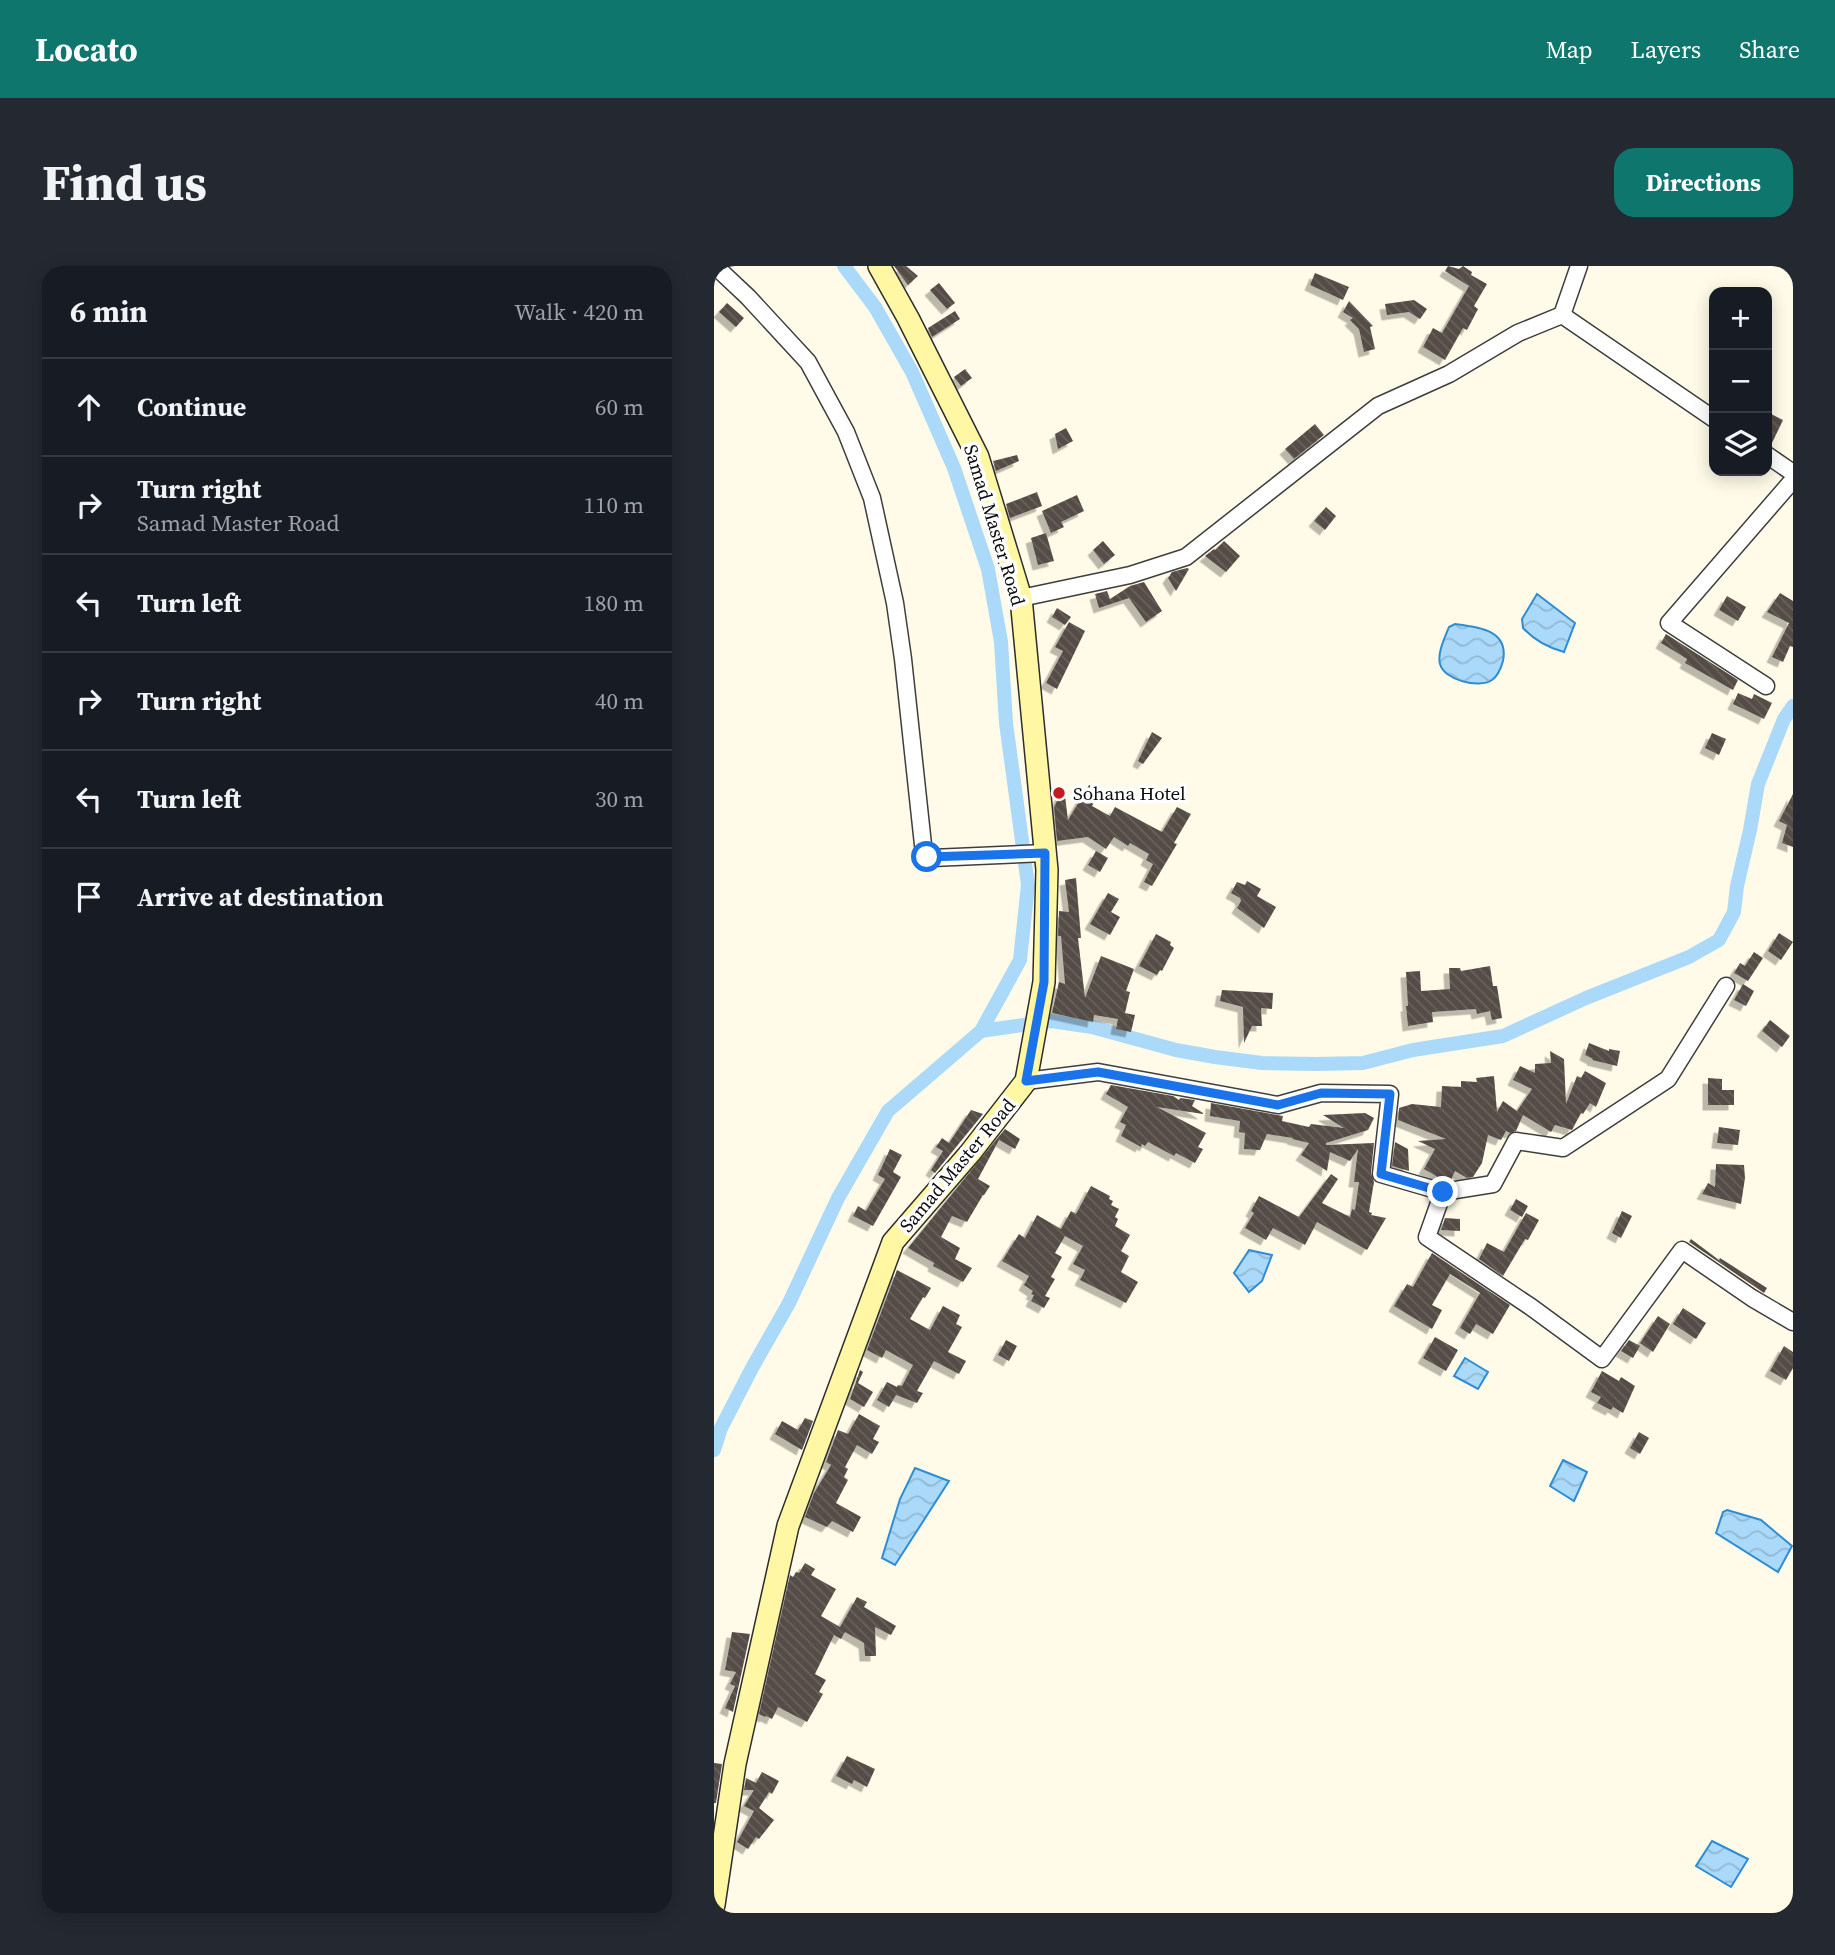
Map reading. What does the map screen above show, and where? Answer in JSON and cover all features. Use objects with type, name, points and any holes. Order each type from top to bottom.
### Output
[{"type":"street","points":[[715,266],[748,297],[808,362],[846,432],[872,498],[895,603],[924,854],[932,858],[1038,853]]},
{"type":"street","name":"Samad Master Road","points":[[714,1905],[735,1764],[788,1526],[893,1242],[970,1153],[1026,1081],[1044,982],[1021,598],[978,457],[879,266]]},
{"type":"street","points":[[1021,598],[1130,575],[1186,557],[1378,406],[1449,374],[1518,333],[1562,315],[1579,266]]},
{"type":"street","points":[[1562,315],[1709,416]]},
{"type":"street","points":[[1772,458],[1793,473]]},
{"type":"street","points":[[1766,686],[1669,623],[1793,480]]},
{"type":"street","points":[[1026,1081],[1098,1072],[1278,1105],[1321,1093],[1390,1094],[1381,1174],[1443,1192],[1493,1184],[1516,1141],[1563,1147],[1668,1079],[1726,986]]},
{"type":"street","points":[[1443,1192],[1427,1237],[1602,1359],[1682,1250],[1752,1298],[1793,1322]]},
{"type":"water","points":[[1537,594],[1575,623],[1564,652],[1542,643],[1523,628],[1522,619]]},
{"type":"water","points":[[1455,624],[1482,629],[1497,636],[1504,651],[1503,661],[1498,674],[1492,680],[1479,684],[1471,683],[1448,675],[1443,670],[1439,660],[1440,650],[1449,627]]},
{"type":"water","points":[[1249,1250],[1272,1255],[1262,1281],[1249,1292],[1234,1273]]},
{"type":"water","points":[[1465,1358],[1488,1372],[1478,1389],[1454,1376]]},
{"type":"water","points":[[1563,1460],[1587,1472],[1574,1501],[1550,1486]]},
{"type":"water","points":[[915,1468],[949,1481],[895,1565],[882,1558],[900,1499]]},
{"type":"water","points":[[1727,1510],[1761,1520],[1792,1546],[1778,1572],[1716,1533],[1723,1512]]},
{"type":"water","points":[[1712,1841],[1748,1859],[1731,1887],[1696,1866]]},
{"type":"building","points":[[894,266],[906,266],[918,276],[908,285]]},
{"type":"building","points":[[1448,266],[1459,269],[1463,266],[1472,272],[1471,275],[1487,284],[1474,306],[1478,309],[1467,330],[1463,328],[1445,360],[1423,347],[1433,328],[1442,333],[1469,286],[1445,271]]},
{"type":"building","points":[[1315,273],[1349,287],[1343,300],[1310,285]]},
{"type":"building","points":[[939,283],[955,303],[947,309],[930,290]]},
{"type":"building","points":[[1414,300],[1427,309],[1420,319],[1409,312],[1387,315],[1385,304]]},
{"type":"building","points":[[1349,301],[1373,326],[1370,327],[1375,349],[1364,352],[1359,329],[1350,320],[1353,318],[1343,312]]},
{"type":"building","points":[[727,303],[744,318],[736,327],[719,312]]},
{"type":"building","points":[[955,311],[960,319],[932,337],[928,328]]},
{"type":"building","points":[[965,369],[972,378],[961,386],[954,377]]},
{"type":"building","points":[[1772,414],[1783,420],[1772,443]]},
{"type":"building","points":[[1315,424],[1324,435],[1294,459],[1285,449]]},
{"type":"building","points":[[1066,428],[1073,441],[1058,449],[1055,434]]},
{"type":"building","points":[[1017,455],[1019,461],[996,471],[993,461]]},
{"type":"building","points":[[1037,492],[1042,506],[1010,518],[1006,504]]},
{"type":"building","points":[[1077,495],[1084,511],[1061,522],[1064,527],[1051,533],[1042,511]]},
{"type":"building","points":[[1326,507],[1336,516],[1325,530],[1314,521]]},
{"type":"building","points":[[1046,533],[1054,561],[1038,565],[1031,538]]},
{"type":"building","points":[[1103,541],[1115,555],[1104,564],[1093,550]]},
{"type":"building","points":[[1224,541],[1240,556],[1226,572],[1205,556]]},
{"type":"building","points":[[1189,569],[1176,591],[1168,578],[1172,572]]},
{"type":"building","points":[[1144,582],[1162,611],[1146,622],[1129,598],[1099,608],[1095,594],[1107,591],[1110,599],[1130,586]]},
{"type":"building","points":[[1780,593],[1793,601],[1793,647],[1790,646],[1783,662],[1772,657],[1789,623],[1767,612]]},
{"type":"building","points":[[1727,596],[1746,607],[1738,621],[1719,610]]},
{"type":"building","points":[[1057,608],[1071,617],[1065,625],[1052,617]]},
{"type":"building","points":[[1069,622],[1085,631],[1057,689],[1046,683],[1063,651],[1055,647]]},
{"type":"building","points":[[1666,634],[1738,680],[1733,690],[1685,663],[1687,659],[1661,643]]},
{"type":"building","points":[[1738,693],[1752,699],[1754,694],[1772,703],[1764,719],[1733,704]]},
{"type":"building","points":[[1152,732],[1162,738],[1143,764],[1138,761]]},
{"type":"building","points":[[1712,733],[1726,739],[1719,755],[1705,748]]},
{"type":"building","points":[[1089,785],[1100,791],[1092,806],[1110,816],[1115,807],[1162,832],[1177,807],[1191,814],[1152,886],[1144,882],[1153,864],[1146,860],[1149,854],[1130,843],[1128,846],[1114,837],[1106,849],[1088,837],[1057,841],[1054,807],[1064,788],[1068,820]]},
{"type":"building","points":[[1793,794],[1793,847],[1782,843],[1787,825],[1779,821]]},
{"type":"building","points":[[1096,851],[1108,858],[1100,872],[1088,865]]},
{"type":"building","points":[[1076,878],[1081,938],[1078,938],[1085,998],[1101,956],[1134,969],[1126,991],[1130,992],[1125,1013],[1135,1015],[1131,1032],[1116,1029],[1118,1019],[1094,1015],[1093,1022],[1052,1013],[1059,982],[1065,984],[1061,936],[1058,936],[1059,911],[1069,912],[1065,880]]},
{"type":"building","points":[[1247,881],[1261,889],[1257,896],[1276,907],[1264,928],[1237,908],[1240,898],[1231,893],[1237,882],[1245,885]]},
{"type":"building","points":[[1108,893],[1119,899],[1111,912],[1120,917],[1110,935],[1090,924]]},
{"type":"building","points":[[1779,933],[1793,942],[1781,960],[1768,951]]},
{"type":"building","points":[[1156,934],[1171,942],[1170,945],[1174,948],[1157,975],[1139,966]]},
{"type":"building","points":[[1754,952],[1763,958],[1748,981],[1734,973],[1740,963],[1745,966]]},
{"type":"building","points":[[1490,966],[1493,986],[1497,986],[1502,1018],[1492,1020],[1490,1011],[1477,1014],[1476,1009],[1432,1012],[1433,1022],[1408,1026],[1406,972],[1420,971],[1421,991],[1450,989],[1449,968],[1460,968],[1461,971]]},
{"type":"building","points":[[1743,984],[1754,991],[1746,1006],[1734,1000]]},
{"type":"building","points":[[1222,990],[1273,993],[1272,1009],[1261,1008],[1262,1026],[1252,1026],[1244,1043],[1243,1007],[1220,1001]]},
{"type":"building","points":[[1770,1020],[1790,1036],[1782,1047],[1762,1031]]},
{"type":"building","points":[[1589,1043],[1609,1051],[1620,1051],[1617,1066],[1592,1060],[1585,1055]]},
{"type":"building","points":[[1550,1051],[1564,1059],[1566,1104],[1577,1076],[1581,1078],[1585,1071],[1606,1083],[1596,1107],[1590,1103],[1572,1130],[1555,1125],[1551,1132],[1523,1115],[1516,1131],[1506,1131],[1501,1140],[1488,1135],[1482,1163],[1473,1177],[1467,1178],[1455,1171],[1451,1180],[1443,1176],[1443,1180],[1424,1169],[1435,1149],[1418,1141],[1446,1139],[1398,1120],[1399,1108],[1412,1104],[1441,1107],[1442,1086],[1461,1087],[1461,1081],[1477,1082],[1476,1078],[1494,1076],[1497,1112],[1503,1101],[1517,1111],[1532,1089],[1513,1080],[1520,1066],[1535,1073],[1535,1064],[1551,1063]]},
{"type":"building","points":[[1708,1078],[1722,1079],[1722,1090],[1734,1090],[1734,1105],[1708,1105]]},
{"type":"building","points":[[1111,1085],[1173,1096],[1179,1100],[1195,1100],[1192,1106],[1203,1114],[1157,1107],[1206,1133],[1198,1147],[1203,1149],[1195,1163],[1176,1153],[1174,1156],[1148,1142],[1141,1147],[1121,1136],[1126,1125],[1120,1122],[1128,1107],[1106,1094]]},
{"type":"building","points":[[1211,1103],[1283,1116],[1282,1121],[1309,1127],[1311,1124],[1344,1128],[1323,1115],[1365,1113],[1374,1118],[1368,1130],[1326,1143],[1374,1143],[1371,1173],[1374,1182],[1369,1212],[1371,1215],[1386,1218],[1367,1250],[1317,1222],[1305,1245],[1273,1228],[1266,1240],[1245,1228],[1254,1213],[1251,1211],[1259,1196],[1299,1217],[1331,1174],[1338,1179],[1322,1203],[1350,1217],[1352,1209],[1355,1210],[1359,1182],[1354,1182],[1358,1149],[1350,1161],[1330,1152],[1327,1171],[1301,1155],[1309,1143],[1293,1138],[1267,1134],[1260,1150],[1244,1149],[1245,1133],[1239,1132],[1240,1121],[1210,1116]]},
{"type":"building","points":[[971,1110],[983,1114],[935,1173],[931,1170],[943,1151],[936,1147],[942,1138],[949,1143]]},
{"type":"building","points":[[1719,1127],[1740,1130],[1738,1145],[1717,1143]]},
{"type":"building","points":[[1005,1129],[1020,1139],[1015,1149],[999,1140],[978,1179],[990,1186],[967,1222],[952,1216],[941,1237],[960,1248],[955,1259],[972,1268],[963,1282],[933,1266],[934,1263],[908,1248]]},
{"type":"building","points":[[1395,1142],[1408,1149],[1409,1171],[1392,1166]]},
{"type":"building","points":[[890,1149],[902,1155],[893,1172],[901,1177],[873,1226],[853,1216],[858,1206],[866,1211],[885,1179],[878,1175]]},
{"type":"building","points":[[1716,1164],[1744,1165],[1741,1204],[1702,1194],[1708,1183],[1715,1187]]},
{"type":"building","points":[[1091,1186],[1110,1196],[1109,1199],[1113,1201],[1111,1205],[1119,1209],[1115,1226],[1130,1235],[1121,1251],[1129,1256],[1121,1272],[1138,1282],[1126,1303],[1080,1280],[1085,1270],[1073,1264],[1083,1246],[1065,1236],[1055,1253],[1062,1257],[1051,1277],[1055,1279],[1045,1296],[1050,1298],[1044,1308],[1031,1301],[1033,1291],[1024,1285],[1029,1276],[1002,1261],[1019,1234],[1025,1238],[1037,1215],[1061,1229],[1071,1211],[1076,1214]]},
{"type":"building","points":[[1516,1199],[1528,1206],[1522,1217],[1510,1210]]},
{"type":"building","points":[[1622,1211],[1632,1216],[1621,1238],[1612,1233]]},
{"type":"building","points":[[1526,1213],[1539,1220],[1503,1276],[1479,1259],[1487,1243],[1504,1252]]},
{"type":"building","points":[[1445,1218],[1460,1219],[1460,1231],[1441,1230]]},
{"type":"building","points":[[1691,1239],[1719,1260],[1720,1258],[1767,1288],[1764,1293],[1689,1242]]},
{"type":"building","points":[[1432,1253],[1510,1305],[1493,1334],[1476,1324],[1470,1334],[1460,1328],[1480,1293],[1450,1274],[1432,1305],[1442,1310],[1432,1329],[1394,1306],[1407,1284],[1413,1287]]},
{"type":"building","points":[[897,1270],[931,1288],[910,1319],[930,1330],[943,1306],[960,1315],[956,1324],[962,1327],[948,1352],[966,1361],[959,1374],[934,1361],[917,1391],[923,1393],[917,1403],[896,1395],[889,1407],[877,1400],[887,1382],[897,1387],[902,1386],[913,1365],[886,1350],[882,1358],[867,1350]]},
{"type":"building","points":[[1683,1308],[1706,1323],[1696,1339],[1673,1324]]},
{"type":"building","points":[[1658,1316],[1670,1324],[1653,1352],[1640,1343]]},
{"type":"building","points":[[1435,1337],[1458,1350],[1446,1371],[1423,1358]]},
{"type":"building","points":[[1006,1340],[1017,1346],[1009,1361],[998,1355]]},
{"type":"building","points":[[1629,1340],[1640,1346],[1633,1358],[1621,1351]]},
{"type":"building","points":[[1784,1346],[1793,1352],[1793,1368],[1786,1380],[1770,1371]]},
{"type":"building","points":[[860,1370],[863,1372],[858,1383],[873,1392],[864,1407],[850,1399]]},
{"type":"building","points":[[1602,1371],[1619,1381],[1621,1377],[1635,1386],[1623,1413],[1597,1403],[1601,1397],[1591,1392]]},
{"type":"building","points":[[859,1414],[880,1426],[873,1439],[879,1442],[872,1454],[857,1445],[845,1467],[848,1469],[844,1477],[848,1480],[836,1503],[861,1517],[853,1532],[832,1521],[827,1527],[805,1517],[814,1493],[831,1465],[826,1462],[838,1430],[848,1434]]},
{"type":"building","points":[[805,1418],[813,1421],[802,1450],[775,1434],[782,1421],[798,1430]]},
{"type":"building","points":[[1639,1432],[1649,1438],[1640,1454],[1630,1448]]},
{"type":"building","points":[[805,1563],[815,1569],[811,1575],[836,1589],[821,1616],[840,1627],[857,1597],[867,1602],[864,1607],[896,1626],[891,1635],[875,1627],[876,1656],[865,1656],[864,1643],[845,1632],[841,1639],[834,1635],[815,1674],[826,1680],[819,1692],[823,1694],[807,1722],[778,1707],[772,1719],[759,1714],[790,1575],[793,1577],[796,1572],[799,1573]]},
{"type":"building","points":[[732,1632],[750,1634],[733,1712],[725,1708],[735,1686],[730,1684],[736,1672],[725,1670]]},
{"type":"building","points":[[847,1756],[875,1769],[867,1787],[854,1780],[852,1784],[836,1776]]},
{"type":"building","points":[[714,1763],[722,1764],[716,1803],[714,1803]]},
{"type":"building","points":[[762,1772],[779,1781],[772,1794],[769,1792],[759,1808],[774,1820],[748,1849],[737,1842],[754,1811],[744,1806],[754,1790],[744,1790],[746,1778],[756,1783]]},
{"type":"waterway","points":[[844,266],[875,307],[912,372],[954,468],[988,569],[1001,642],[1006,723],[1028,885],[1020,960],[981,1031]]},
{"type":"waterway","points":[[714,1450],[721,1428],[789,1303],[838,1198],[888,1111],[981,1031],[1051,1021],[1092,1027],[1176,1050],[1215,1057],[1262,1063],[1316,1064],[1363,1063],[1413,1050],[1503,1036],[1586,998],[1689,957],[1719,940],[1734,912],[1758,784],[1784,719],[1793,706]]},
{"type":"place","name":"Sohana Hotel","points":[[1059,793]]},
{"type":"route","points":[[927,857],[1045,853],[1047,870],[1044,982],[1026,1081],[1098,1072],[1278,1105],[1321,1093],[1390,1094],[1381,1174],[1443,1192]]}]
